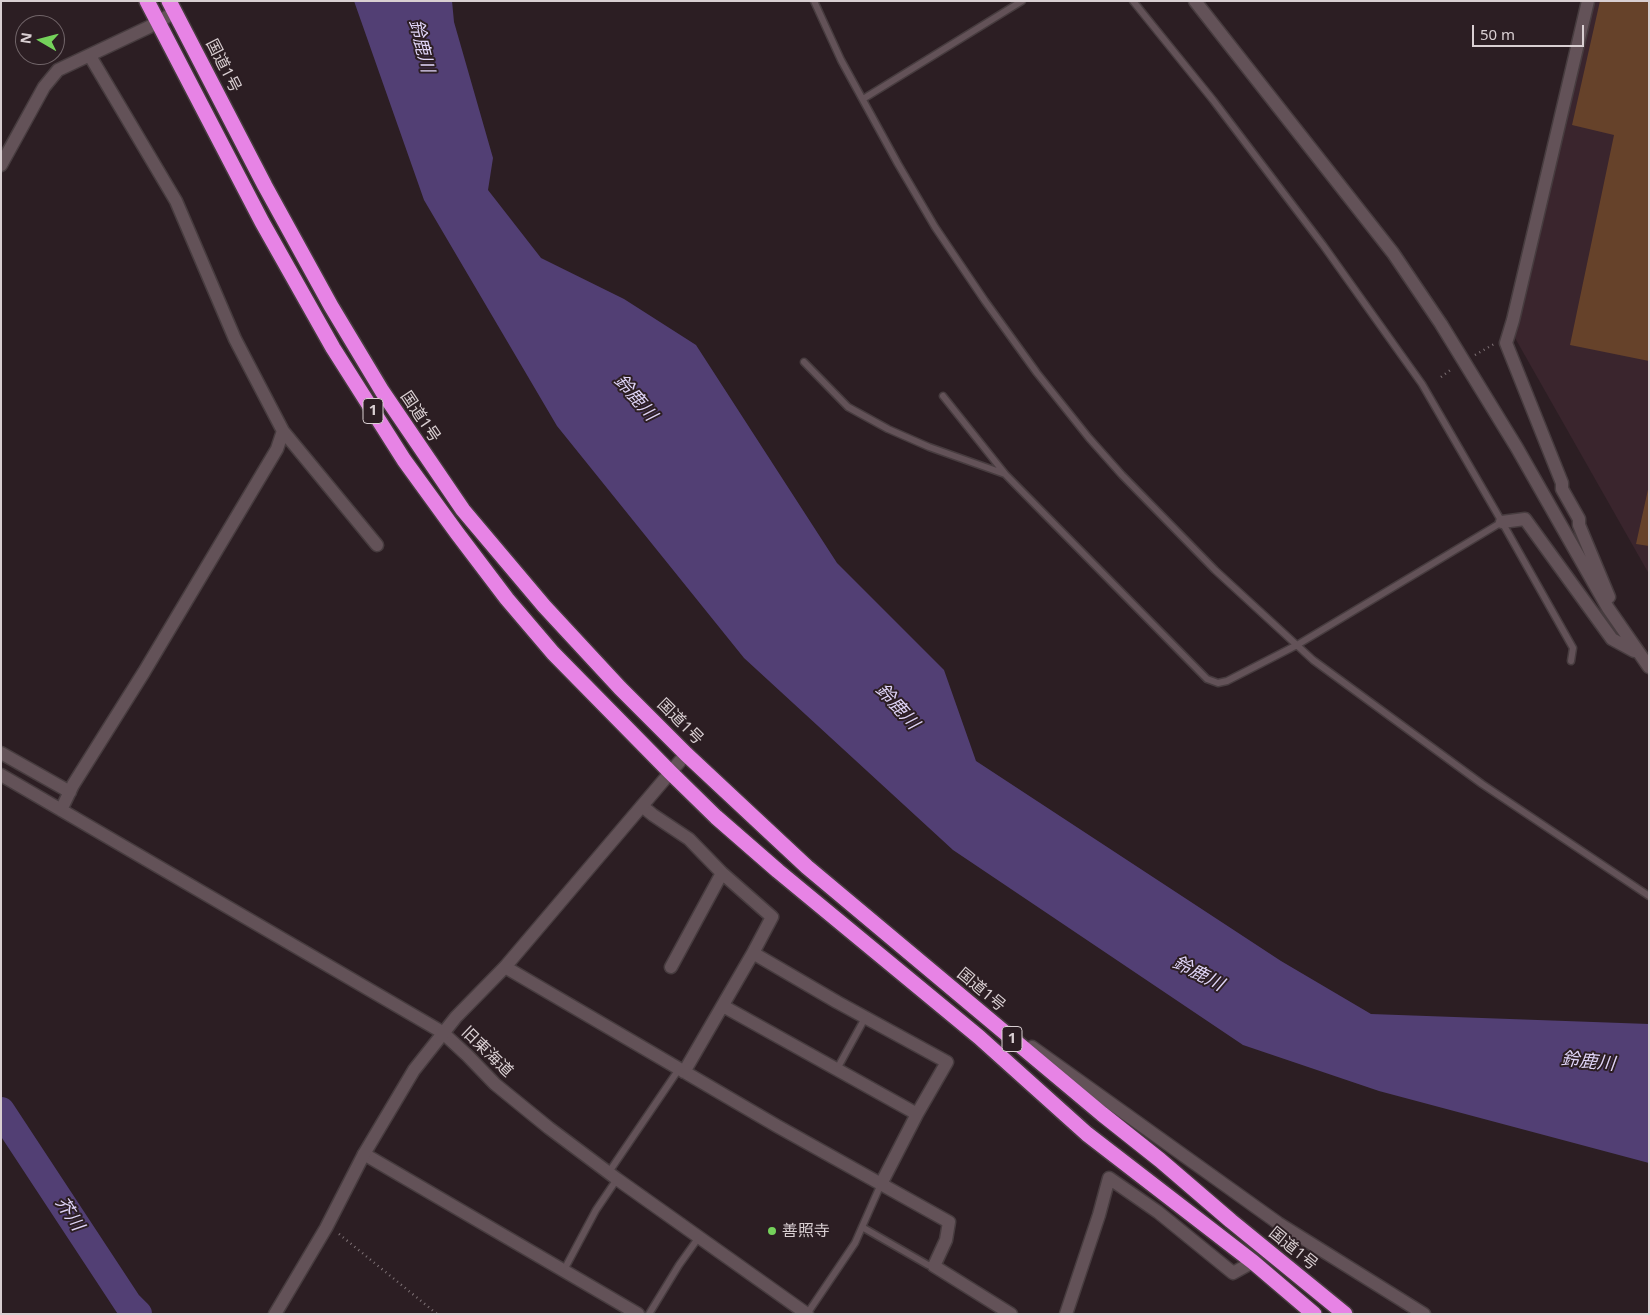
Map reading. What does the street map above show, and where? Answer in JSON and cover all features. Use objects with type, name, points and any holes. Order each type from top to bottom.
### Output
[{"type":"highway","name":"1","points":[[147,1],[153,24],[328,339],[404,460],[507,599],[553,653],[716,817],[778,871],[979,1037],[1087,1134],[1253,1262],[1314,1314]]},
{"type":"highway","name":"国道1号","points":[[172,7],[265,186],[331,306],[382,391],[463,510],[544,606],[620,688],[686,754],[807,867],[1102,1114],[1160,1160],[1230,1221],[1345,1314]]},
{"type":"street","points":[[1195,1],[1393,253],[1441,324],[1517,448],[1608,608],[1649,667]]},
{"type":"street","points":[[1588,1],[1506,343],[1562,483],[1562,489],[1579,519],[1579,525],[1612,602],[1608,608]]},
{"type":"street","points":[[1,165],[44,88],[58,70],[104,50],[153,24],[172,7]]},
{"type":"street","points":[[90,56],[176,201],[235,339],[283,432],[377,545]]},
{"type":"street","points":[[61,810],[70,792],[272,457],[283,432]]},
{"type":"street","points":[[1502,522],[1525,519],[1612,639],[1639,654]]},
{"type":"street","points":[[1,753],[70,792]]},
{"type":"street","name":"旧東海道","points":[[686,754],[505,967],[456,1017],[438,1030],[468,1056],[495,1084],[549,1128],[807,1314]]},
{"type":"street","points":[[1,774],[438,1030],[364,1154],[326,1228],[275,1314]]},
{"type":"street","points":[[642,806],[689,839],[722,873],[772,917],[723,1006],[682,1071]]},
{"type":"street","points":[[670,967],[722,873]]},
{"type":"street","points":[[753,953],[865,1018],[947,1062],[917,1114],[881,1184]]},
{"type":"street","points":[[505,967],[682,1071],[949,1222],[946,1240],[934,1266],[1011,1314]]},
{"type":"street","points":[[723,1006],[917,1114]]},
{"type":"street","points":[[978,1011],[1278,1223],[1424,1314]]},
{"type":"street","points":[[364,1154],[638,1314]]},
{"type":"street","points":[[1066,1314],[1099,1215],[1109,1178],[1158,1212],[1233,1273],[1253,1262]]},
{"type":"lane","points":[[814,1],[841,60],[898,164],[935,227],[984,301],[1048,387],[1089,438],[1159,514],[1215,570],[1313,660],[1482,784],[1649,896]]},
{"type":"lane","points":[[863,99],[1022,1]]},
{"type":"lane","points":[[1133,1],[1213,100],[1351,283],[1422,384],[1573,648],[1571,661]]},
{"type":"lane","points":[[804,362],[848,407],[888,429],[929,447],[1006,475]]},
{"type":"lane","points":[[943,396],[1006,475],[1207,679],[1218,684],[1296,645],[1502,522]]},
{"type":"lane","points":[[837,1069],[865,1018]]},
{"type":"lane","points":[[564,1270],[613,1175],[682,1071]]},
{"type":"lane","points":[[807,1314],[855,1243],[881,1184]]},
{"type":"lane","points":[[862,1227],[928,1265],[934,1266]]},
{"type":"lane","points":[[649,1314],[679,1265],[699,1237]]},
{"type":"path","points":[[1469,358],[1500,340],[1506,343]]},
{"type":"path","points":[[1440,376],[1458,366]]},
{"type":"path","points":[[326,1228],[339,1234],[437,1314]]},
{"type":"shaded area","points":[[1593,1],[1649,1],[1649,574],[1515,338]]},
{"type":"shaded area","points":[[1600,1],[1649,1],[1649,361],[1570,345],[1614,135],[1572,125]]},
{"type":"shaded area","points":[[1649,485],[1649,546],[1636,544]]},
{"type":"water","name":"鈴鹿川","points":[[354,1],[452,1],[454,22],[493,158],[488,190],[541,258],[624,299],[696,345],[837,563],[944,670],[976,761],[1281,961],[1371,1014],[1649,1024],[1649,1163],[1379,1091],[1243,1045],[953,850],[744,658],[557,426],[424,200]]},
{"type":"waterway","name":"芥川","points":[[1,1111],[128,1304],[138,1314]]},
{"type":"place","name":"善照寺","points":[[772,1231]]}]
